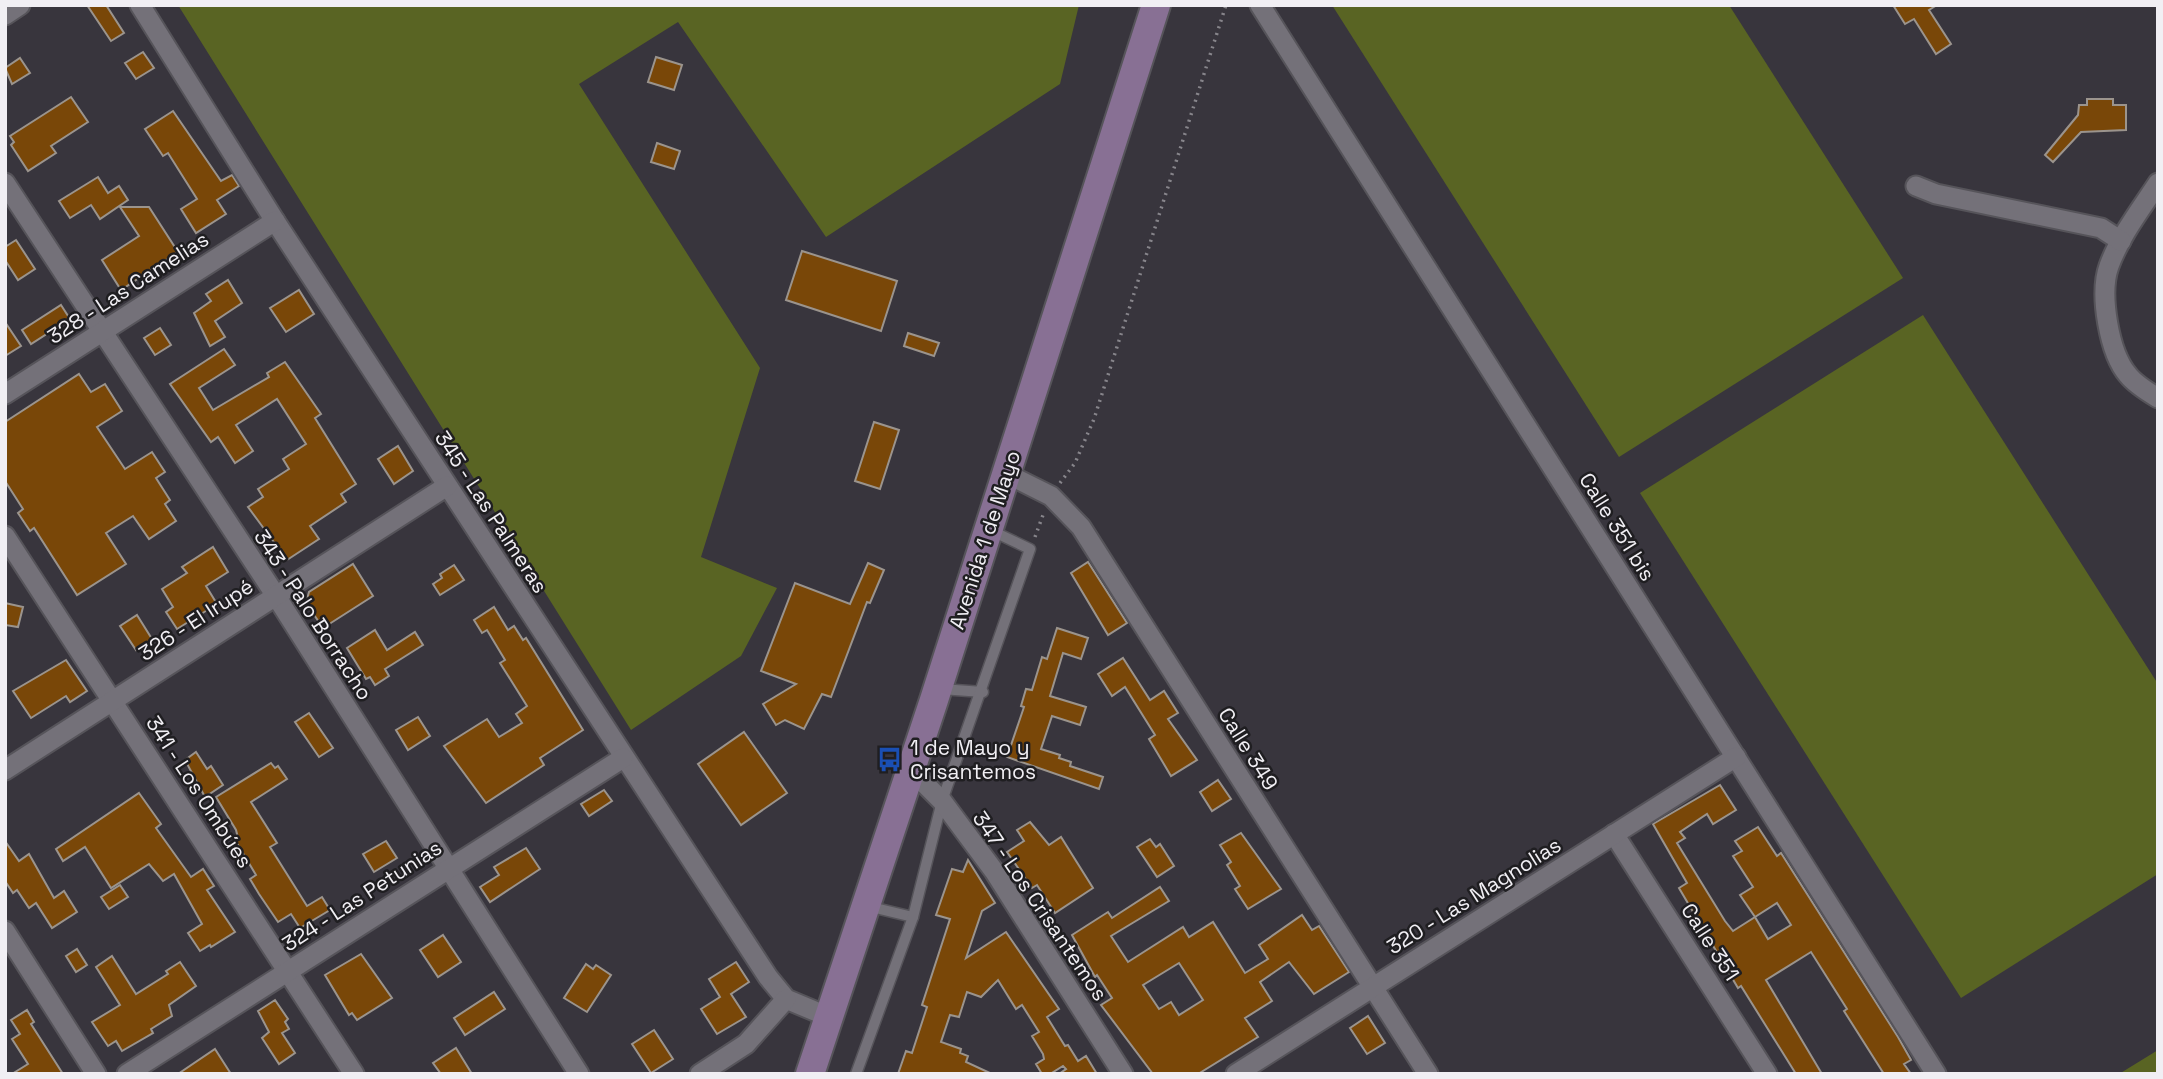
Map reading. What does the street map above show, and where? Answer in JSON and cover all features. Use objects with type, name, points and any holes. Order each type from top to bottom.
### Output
[{"type":"main road","name":"Avenida 1 de Mayo","points":[[810,1074],[1007,474],[1156,5]]},
{"type":"street","points":[[5,15],[20,5]]},
{"type":"street","name":"345 - Las Palmeras","points":[[140,5],[275,221],[768,977],[786,999],[829,1017]]},
{"type":"street","name":"Calle 351 bis","points":[[1260,5],[1936,1074]]},
{"type":"street","name":"343 - Palo Borracho","points":[[5,183],[276,596],[579,1074]]},
{"type":"street","points":[[2158,183],[2121,241],[2108,269],[2105,307],[2112,345],[2127,375],[2158,398]]},
{"type":"street","points":[[1916,186],[1936,194],[2101,228],[2121,241]]},
{"type":"street","name":"328 - Las Camelias","points":[[5,394],[275,221]]},
{"type":"street","name":"Calle 349","points":[[1007,474],[1051,496],[1080,527],[1428,1074]]},
{"type":"street","name":"326 - El Irupé","points":[[5,770],[447,486]]},
{"type":"street","name":"341 - Los Ombúes","points":[[5,536],[354,1074]]},
{"type":"street","name":"320 - Las Magnolias","points":[[1236,1074],[1736,757]]},
{"type":"street","name":"324 - Las Petunias","points":[[127,1074],[623,758]]},
{"type":"street","name":"347 - Los Crisantemos","points":[[911,770],[942,801],[994,872],[1123,1074]]},
{"type":"street","name":"Calle 351","points":[[1614,834],[1767,1074]]},
{"type":"street","points":[[5,930],[96,1074]]},
{"type":"street","points":[[700,1074],[746,1044],[786,999]]},
{"type":"lane","points":[[856,1074],[913,917],[942,801],[983,692],[1030,548],[988,529]]},
{"type":"lane","points":[[937,689],[983,692]]},
{"type":"lane","points":[[866,906],[913,917]]},
{"type":"path","points":[[1030,548],[1051,496],[1075,463],[1094,418],[1226,5]]},
{"type":"green space","points":[[178,5],[1079,5],[1060,84],[826,237],[678,22],[579,84],[760,368],[701,557],[777,588],[741,656],[631,730]]},
{"type":"green space","points":[[1332,5],[1729,5],[1903,278],[1619,457]]},
{"type":"green space","points":[[1923,315],[2158,684],[2158,874],[1961,998],[1640,493]]},
{"type":"green space","points":[[2158,1050],[2158,1074],[2119,1074]]},
{"type":"building","points":[[87,5],[106,5],[124,33],[111,41]]},
{"type":"building","points":[[1893,5],[1937,5],[1929,10],[1951,44],[1936,54],[1914,19],[1905,24]]},
{"type":"building","points":[[143,52],[154,68],[136,79],[125,63]]},
{"type":"building","points":[[656,57],[682,65],[674,90],[648,82]]},
{"type":"building","points":[[20,58],[30,73],[12,84],[5,68]]},
{"type":"building","points":[[71,97],[88,122],[51,146],[56,153],[28,171],[11,145],[14,142],[10,136]]},
{"type":"building","points":[[2087,99],[2113,99],[2113,105],[2126,105],[2126,130],[2081,132],[2053,162],[2045,155],[2078,115],[2079,105],[2087,105]]},
{"type":"building","points":[[173,111],[221,181],[232,175],[239,186],[217,200],[226,214],[196,233],[181,209],[197,199],[168,153],[163,156],[145,129]]},
{"type":"building","points":[[657,143],[680,151],[674,169],[651,162]]},
{"type":"building","points":[[98,177],[108,193],[119,186],[128,200],[100,219],[91,205],[70,218],[59,201]]},
{"type":"building","points":[[120,207],[149,207],[178,252],[121,290],[102,260],[139,236]]},
{"type":"building","points":[[16,240],[35,269],[18,280],[5,260],[5,247]]},
{"type":"building","points":[[802,251],[897,281],[881,331],[786,300]]},
{"type":"building","points":[[228,280],[242,303],[215,321],[225,337],[210,346],[194,313],[211,301],[206,294]]},
{"type":"building","points":[[299,290],[314,314],[286,332],[270,308]]},
{"type":"building","points":[[61,305],[70,319],[31,344],[22,330]]},
{"type":"building","points":[[5,322],[21,346],[5,356]]},
{"type":"building","points":[[160,328],[171,345],[155,355],[144,338]]},
{"type":"building","points":[[908,333],[939,343],[934,356],[904,346]]},
{"type":"building","points":[[224,349],[235,365],[199,388],[213,410],[269,377],[267,373],[285,362],[321,414],[315,418],[356,484],[341,494],[346,502],[310,526],[319,539],[287,560],[248,507],[263,497],[258,489],[289,469],[283,459],[306,444],[277,399],[236,425],[253,451],[235,463],[218,437],[211,442],[170,384]]},
{"type":"building","points":[[79,374],[91,392],[105,384],[122,411],[97,427],[125,469],[152,452],[165,472],[156,478],[170,500],[165,504],[176,521],[149,539],[133,516],[106,533],[126,564],[77,595],[34,528],[30,531],[18,513],[23,509],[5,481],[5,422]]},
{"type":"building","points":[[874,422],[899,430],[880,489],[855,481]]},
{"type":"building","points":[[398,446],[413,471],[394,484],[378,459]]},
{"type":"building","points":[[213,547],[228,572],[206,586],[217,604],[177,629],[166,612],[173,607],[162,589],[187,573],[182,567]]},
{"type":"building","points":[[1088,562],[1127,623],[1108,635],[1071,573]]},
{"type":"building","points":[[868,563],[884,570],[870,603],[867,602],[831,697],[822,694],[804,729],[785,720],[776,725],[763,704],[796,684],[761,671],[795,583],[850,604]]},
{"type":"building","points":[[353,564],[373,596],[323,628],[306,603],[309,592]]},
{"type":"building","points":[[454,565],[464,580],[440,595],[433,584],[442,578],[440,574]]},
{"type":"building","points":[[5,603],[23,607],[18,627],[5,625]]},
{"type":"building","points":[[494,607],[508,630],[514,626],[523,640],[526,638],[583,730],[540,758],[544,765],[486,803],[444,746],[487,719],[499,737],[522,723],[516,714],[527,706],[500,663],[505,660],[487,630],[482,633],[474,620]]},
{"type":"building","points":[[137,615],[152,639],[136,650],[120,626]]},
{"type":"building","points":[[1057,628],[1088,638],[1081,659],[1063,653],[1050,696],[1086,707],[1080,725],[1052,716],[1041,749],[1060,755],[1059,758],[1071,762],[1070,766],[1103,777],[1099,789],[1007,757],[1024,707],[1021,706],[1026,689],[1032,690],[1042,657],[1047,659]]},
{"type":"building","points":[[375,630],[387,650],[415,632],[423,645],[385,669],[389,676],[375,685],[370,677],[366,679],[347,648]]},
{"type":"building","points":[[1123,658],[1150,700],[1164,691],[1178,713],[1168,719],[1197,760],[1171,776],[1149,739],[1155,735],[1125,687],[1112,696],[1098,674]]},
{"type":"building","points":[[66,660],[87,691],[70,702],[66,696],[31,718],[13,691]]},
{"type":"building","points":[[309,713],[333,748],[319,757],[295,722]]},
{"type":"building","points":[[418,717],[430,736],[408,750],[396,730]]},
{"type":"building","points":[[744,732],[787,793],[741,825],[698,764]]},
{"type":"building","points":[[196,752],[207,769],[211,766],[223,785],[205,797],[185,760]]},
{"type":"building","points":[[271,763],[275,768],[278,766],[287,779],[251,802],[277,843],[270,847],[307,906],[322,897],[330,910],[300,928],[291,914],[278,922],[259,894],[250,879],[256,875],[235,840],[238,838],[236,830],[216,797]]},
{"type":"building","points":[[1218,780],[1231,799],[1212,811],[1200,792]]},
{"type":"building","points":[[1720,785],[1736,810],[1713,824],[1707,814],[1680,832],[1685,838],[1677,843],[1725,921],[1733,931],[1755,917],[1740,895],[1753,887],[1733,856],[1742,851],[1735,841],[1758,827],[1777,856],[1781,853],[1898,1037],[1911,1060],[1904,1064],[1911,1074],[1884,1074],[1811,952],[1766,980],[1822,1074],[1796,1074],[1741,986],[1738,988],[1679,888],[1687,883],[1653,824]],"holes":[[[1777,903],[1791,925],[1768,939],[1755,917]]]},
{"type":"building","points":[[604,790],[612,801],[589,816],[581,804]]},
{"type":"building","points":[[139,793],[161,824],[156,828],[191,877],[203,869],[214,886],[207,890],[235,932],[211,947],[210,945],[200,951],[188,933],[202,924],[174,874],[163,881],[149,864],[111,888],[85,847],[63,861],[56,849]]},
{"type":"building","points":[[1030,822],[1049,845],[1061,837],[1093,888],[1055,913],[1037,885],[1032,888],[1007,852],[1024,841],[1017,830]]},
{"type":"building","points":[[1241,833],[1281,889],[1248,909],[1235,889],[1240,886],[1227,865],[1231,862],[1220,845]]},
{"type":"building","points":[[1150,839],[1156,847],[1160,844],[1174,866],[1157,877],[1137,847]]},
{"type":"building","points":[[5,841],[19,861],[29,854],[54,898],[64,891],[77,912],[52,928],[36,903],[29,908],[17,890],[13,893],[5,881]]},
{"type":"building","points":[[386,841],[397,858],[374,872],[363,854]]},
{"type":"building","points":[[526,848],[540,869],[490,902],[480,887],[499,875],[494,867]]},
{"type":"building","points":[[968,860],[995,903],[982,911],[966,958],[1006,932],[1059,1009],[1047,1017],[1065,1046],[1068,1045],[1078,1061],[1086,1056],[1097,1074],[1059,1074],[1066,1069],[1063,1066],[1050,1074],[1042,1074],[1036,1064],[1044,1059],[1043,1054],[1032,1036],[1039,1032],[1022,1005],[1016,1009],[998,980],[981,997],[967,992],[959,1017],[950,1015],[941,1042],[961,1049],[960,1053],[968,1056],[966,1062],[992,1074],[898,1074],[906,1051],[912,1053],[927,1007],[922,1005],[950,919],[936,915],[952,869],[963,872]]},
{"type":"building","points":[[120,885],[128,897],[109,909],[101,897]]},
{"type":"building","points":[[1160,887],[1169,901],[1111,936],[1128,962],[1183,927],[1189,937],[1213,922],[1245,973],[1268,959],[1259,945],[1302,915],[1312,930],[1319,926],[1349,972],[1314,994],[1289,962],[1260,982],[1272,1001],[1245,1018],[1258,1037],[1198,1074],[1153,1074],[1101,1005],[1112,998],[1097,975],[1095,977],[1072,935],[1108,912],[1112,918]],"holes":[[[1179,963],[1203,1000],[1179,1015],[1171,1002],[1159,1009],[1143,985]]]},
{"type":"building","points":[[443,935],[461,962],[438,977],[420,950]]},
{"type":"building","points":[[77,949],[87,965],[76,972],[66,956]]},
{"type":"building","points":[[361,954],[392,998],[357,1020],[352,1013],[349,1015],[325,975]]},
{"type":"building","points":[[112,956],[136,994],[168,974],[166,971],[180,962],[196,986],[169,1005],[172,1016],[151,1029],[153,1033],[122,1051],[116,1041],[108,1046],[92,1022],[120,1005],[96,967]]},
{"type":"building","points":[[736,962],[749,982],[731,994],[746,1017],[717,1034],[701,1009],[720,997],[709,979]]},
{"type":"building","points":[[586,964],[593,969],[596,965],[611,975],[587,1012],[564,998]]},
{"type":"building","points":[[494,992],[505,1009],[465,1035],[454,1018]]},
{"type":"building","points":[[275,1000],[288,1019],[285,1022],[289,1029],[282,1033],[295,1053],[279,1064],[262,1038],[269,1032],[258,1011]]},
{"type":"building","points":[[27,1010],[34,1022],[31,1024],[63,1074],[12,1074],[28,1064],[12,1039],[20,1034],[11,1020]]},
{"type":"building","points":[[1368,1016],[1385,1043],[1367,1054],[1350,1028]]},
{"type":"building","points":[[654,1030],[673,1059],[651,1073],[632,1044]]},
{"type":"building","points":[[456,1048],[472,1074],[441,1074],[433,1063]]},
{"type":"building","points":[[215,1049],[231,1074],[178,1074]]},
{"type":"place","name":"1 de Mayo y Crisantemos","points":[[890,760]]}]
